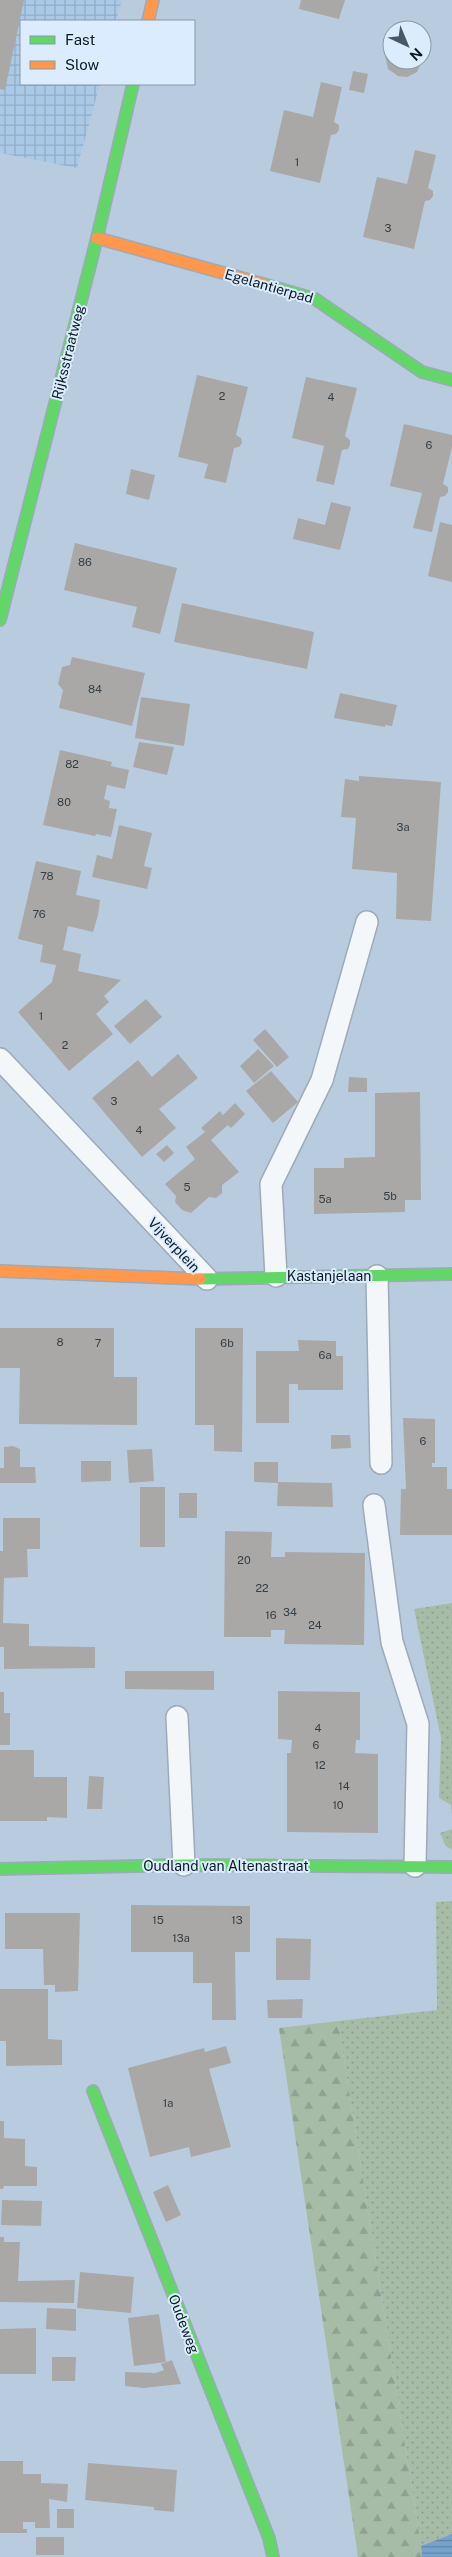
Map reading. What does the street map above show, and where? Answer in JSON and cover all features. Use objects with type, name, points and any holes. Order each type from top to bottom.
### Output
[{"type":"street","points":[[148,20],[153,0]]},
{"type":"street","name":"Rijksstraatweg","points":[[0,620],[97,238],[133,85]]},
{"type":"street","name":"Egelantierpad","points":[[97,238],[315,298],[422,372],[452,380]]},
{"type":"street","name":"Vijverplein","points":[[0,1271],[206,1279]]},
{"type":"street","name":"Kastanjelaan","points":[[206,1279],[276,1276],[452,1274]]},
{"type":"street","name":"Oudland van Altenastraat","points":[[0,1869],[184,1864],[452,1867]]},
{"type":"street","name":"Oudeweg","points":[[93,2091],[269,2538],[273,2557]]},
{"type":"lane","points":[[276,1276],[270,1184],[322,1080],[367,922]]},
{"type":"lane","name":"Vijverplein","points":[[0,1059],[206,1279]]},
{"type":"lane","points":[[377,1276],[381,1463]]},
{"type":"lane","points":[[374,1505],[392,1642],[418,1724],[414,1866]]},
{"type":"lane","points":[[177,1717],[184,1864]]},
{"type":"shaded area","points":[[0,0],[122,0],[116,20],[20,20],[20,85],[100,85],[77,168],[0,153]]},
{"type":"shaded area","points":[[452,2534],[452,2557],[422,2557],[421,2546]]},
{"type":"green space","points":[[452,1603],[452,1816],[451,1805],[439,1798],[441,1738],[414,1609]]},
{"type":"green space","points":[[452,1829],[452,1850],[445,1845],[440,1833]]},
{"type":"green space","points":[[452,1901],[452,2534],[421,2546],[338,2021],[437,2010],[436,1902]]},
{"type":"green space","points":[[338,2021],[422,2557],[358,2557],[279,2028]]},
{"type":"building","points":[[0,0],[24,0],[5,90],[0,89]]},
{"type":"building","points":[[301,0],[345,0],[339,19],[299,9]]},
{"type":"building","points":[[389,70],[418,70],[407,77],[398,76]]},
{"type":"building","points":[[353,71],[368,74],[364,93],[349,90]]},
{"type":"building","points":[[321,82],[342,87],[334,122],[339,125],[339,130],[336,134],[331,135],[320,183],[270,171],[284,110],[313,117]]},
{"type":"building","points":[[415,150],[436,155],[428,188],[433,191],[433,196],[430,200],[425,201],[414,249],[363,237],[377,177],[407,184]]},
{"type":"building","points":[[197,375],[248,387],[236,435],[241,438],[242,443],[239,447],[234,448],[226,483],[204,478],[208,464],[178,457]]},
{"type":"building","points":[[306,377],[357,388],[345,436],[350,440],[350,445],[348,449],[342,450],[334,485],[316,481],[324,446],[292,438]]},
{"type":"building","points":[[404,424],[452,435],[452,447],[443,484],[448,487],[448,492],[445,496],[440,497],[432,532],[413,528],[422,493],[390,486]]},
{"type":"building","points":[[131,469],[155,475],[149,500],[126,494]]},
{"type":"building","points":[[331,502],[351,507],[340,550],[293,539],[298,518],[325,525]]},
{"type":"building","points":[[440,522],[452,525],[452,582],[428,576]]},
{"type":"building","points":[[75,543],[177,568],[160,634],[132,627],[137,607],[64,590]]},
{"type":"building","points":[[182,603],[314,632],[307,669],[174,642]]},
{"type":"building","points":[[72,657],[145,673],[132,726],[59,708],[63,690],[58,684],[62,667],[70,665]]},
{"type":"building","points":[[340,693],[397,705],[392,726],[385,725],[385,727],[334,718]]},
{"type":"building","points":[[141,697],[190,704],[184,746],[135,738]]},
{"type":"building","points":[[139,742],[174,747],[167,775],[133,767]]},
{"type":"building","points":[[60,750],[112,762],[111,766],[129,770],[125,789],[107,785],[104,799],[110,801],[109,808],[117,809],[111,837],[96,834],[95,836],[43,825]]},
{"type":"building","points":[[359,776],[441,782],[431,921],[396,919],[397,873],[352,869],[356,818],[341,817],[345,779],[359,781]]},
{"type":"building","points":[[119,825],[152,833],[144,866],[152,868],[147,889],[92,877],[97,855],[112,859]]},
{"type":"building","points":[[36,861],[81,871],[76,895],[100,900],[98,915],[93,932],[68,926],[63,950],[81,954],[78,971],[121,980],[104,996],[109,1002],[96,1014],[113,1034],[69,1071],[18,1012],[52,982],[56,965],[40,962],[43,945],[18,939]]},
{"type":"building","points":[[146,999],[162,1017],[130,1044],[114,1026]]},
{"type":"building","points":[[265,1029],[289,1057],[277,1067],[253,1040]]},
{"type":"building","points":[[258,1049],[274,1066],[254,1083],[240,1066]]},
{"type":"building","points":[[178,1054],[198,1078],[159,1109],[176,1128],[142,1157],[92,1098],[138,1060],[152,1077]]},
{"type":"building","points":[[271,1071],[298,1102],[273,1123],[246,1091]]},
{"type":"building","points":[[349,1077],[367,1078],[367,1092],[348,1092]]},
{"type":"building","points":[[420,1092],[421,1200],[405,1200],[405,1212],[314,1214],[314,1168],[344,1168],[344,1158],[375,1157],[375,1093]]},
{"type":"building","points":[[235,1103],[245,1114],[231,1128],[228,1125],[211,1140],[239,1172],[222,1185],[222,1193],[216,1198],[209,1197],[191,1213],[182,1210],[175,1202],[176,1196],[165,1184],[195,1159],[186,1147],[205,1132],[201,1128],[220,1111],[223,1115]]},
{"type":"building","points":[[167,1145],[174,1153],[164,1162],[156,1154]]},
{"type":"building","points":[[0,1328],[114,1328],[114,1377],[137,1377],[137,1425],[19,1424],[20,1368],[0,1368]]},
{"type":"building","points":[[195,1328],[243,1328],[242,1452],[214,1451],[214,1425],[195,1425]]},
{"type":"building","points":[[298,1340],[336,1341],[336,1356],[343,1356],[343,1390],[298,1390],[298,1384],[289,1384],[289,1423],[256,1423],[256,1351],[299,1351]]},
{"type":"building","points":[[403,1418],[435,1419],[435,1463],[432,1463],[432,1467],[447,1467],[447,1489],[452,1489],[452,1535],[400,1535],[401,1489],[406,1489]]},
{"type":"building","points":[[331,1435],[350,1435],[351,1448],[331,1449]]},
{"type":"building","points":[[13,1446],[20,1449],[20,1467],[35,1467],[36,1483],[0,1483],[0,1468],[4,1468],[4,1447]]},
{"type":"building","points":[[152,1449],[154,1481],[129,1483],[127,1450]]},
{"type":"building","points":[[81,1461],[111,1461],[111,1481],[81,1482]]},
{"type":"building","points":[[254,1462],[278,1462],[278,1482],[332,1483],[333,1507],[277,1506],[278,1483],[254,1482]]},
{"type":"building","points":[[140,1487],[165,1487],[165,1547],[140,1547]]},
{"type":"building","points":[[179,1493],[197,1493],[197,1518],[179,1518]]},
{"type":"building","points":[[3,1518],[40,1518],[40,1549],[27,1549],[28,1577],[4,1578],[3,1623],[29,1624],[29,1646],[95,1647],[95,1668],[4,1669],[4,1647],[0,1647],[0,1551],[3,1551]]},
{"type":"building","points":[[225,1531],[272,1532],[271,1557],[285,1557],[285,1552],[365,1553],[364,1645],[284,1644],[285,1630],[271,1630],[271,1637],[224,1637]]},
{"type":"building","points":[[125,1671],[214,1671],[214,1690],[125,1689]]},
{"type":"building","points":[[278,1691],[360,1692],[360,1740],[356,1740],[355,1753],[378,1754],[378,1833],[287,1832],[287,1753],[291,1753],[292,1740],[278,1739]]},
{"type":"building","points":[[0,1692],[4,1692],[4,1713],[10,1713],[10,1745],[0,1745]]},
{"type":"building","points":[[0,1750],[34,1750],[34,1777],[67,1777],[67,1818],[47,1817],[47,1821],[0,1821]]},
{"type":"building","points":[[89,1776],[104,1777],[102,1809],[87,1809]]},
{"type":"building","points":[[131,1905],[250,1906],[250,1952],[235,1952],[236,2020],[212,2020],[212,1983],[193,1983],[193,1952],[131,1952]]},
{"type":"building","points":[[5,1913],[80,1913],[78,1991],[55,1992],[55,1985],[44,1985],[43,1949],[5,1949]]},
{"type":"building","points":[[276,1938],[311,1939],[310,1980],[276,1980]]},
{"type":"building","points":[[0,1989],[48,1989],[48,2039],[62,2040],[62,2065],[6,2066],[6,2041],[0,2041]]},
{"type":"building","points":[[303,1999],[302,2018],[268,2018],[267,2000]]},
{"type":"building","points":[[226,2046],[231,2063],[209,2069],[231,2147],[191,2157],[189,2147],[150,2157],[128,2068],[204,2048],[205,2052]]},
{"type":"building","points":[[0,2121],[4,2121],[4,2138],[25,2139],[25,2166],[37,2167],[37,2186],[4,2186],[3,2189],[0,2189]]},
{"type":"building","points":[[168,2185],[181,2215],[166,2222],[153,2192]]},
{"type":"building","points":[[2,2200],[42,2201],[41,2226],[1,2225]]},
{"type":"building","points":[[0,2237],[4,2237],[4,2242],[20,2242],[18,2281],[75,2280],[74,2303],[0,2302]]},
{"type":"building","points":[[80,2272],[134,2277],[131,2313],[77,2308]]},
{"type":"building","points":[[47,2308],[76,2309],[76,2331],[46,2329]]},
{"type":"building","points":[[159,2314],[166,2362],[134,2366],[128,2318]]},
{"type":"building","points":[[36,2328],[36,2374],[0,2374],[0,2329]]},
{"type":"building","points":[[52,2357],[76,2357],[75,2381],[52,2381]]},
{"type":"building","points":[[172,2360],[181,2384],[143,2388],[125,2386],[125,2372],[156,2373],[164,2370],[161,2364]]},
{"type":"building","points":[[0,2461],[23,2461],[23,2474],[41,2474],[41,2483],[68,2484],[67,2502],[49,2499],[50,2528],[35,2528],[35,2522],[23,2522],[23,2529],[27,2529],[27,2533],[0,2533]]},
{"type":"building","points":[[88,2463],[177,2470],[174,2512],[154,2510],[154,2507],[85,2500]]},
{"type":"building","points":[[57,2509],[74,2509],[74,2528],[57,2528]]},
{"type":"building","points":[[36,2537],[64,2537],[64,2555],[36,2555]]},
{"type":"traffic: fast","points":[[0,620],[97,238],[133,85]]},
{"type":"traffic: fast","points":[[263,284],[315,299],[422,372],[452,380]]},
{"type":"traffic: fast","points":[[200,1279],[452,1274]]},
{"type":"traffic: fast","points":[[0,1869],[184,1865],[452,1867]]},
{"type":"traffic: fast","points":[[93,2091],[269,2538],[273,2557]]},
{"type":"traffic: slow","points":[[148,20],[153,0]]},
{"type":"traffic: slow","points":[[97,238],[263,284]]},
{"type":"traffic: slow","points":[[0,1271],[200,1279]]}]
